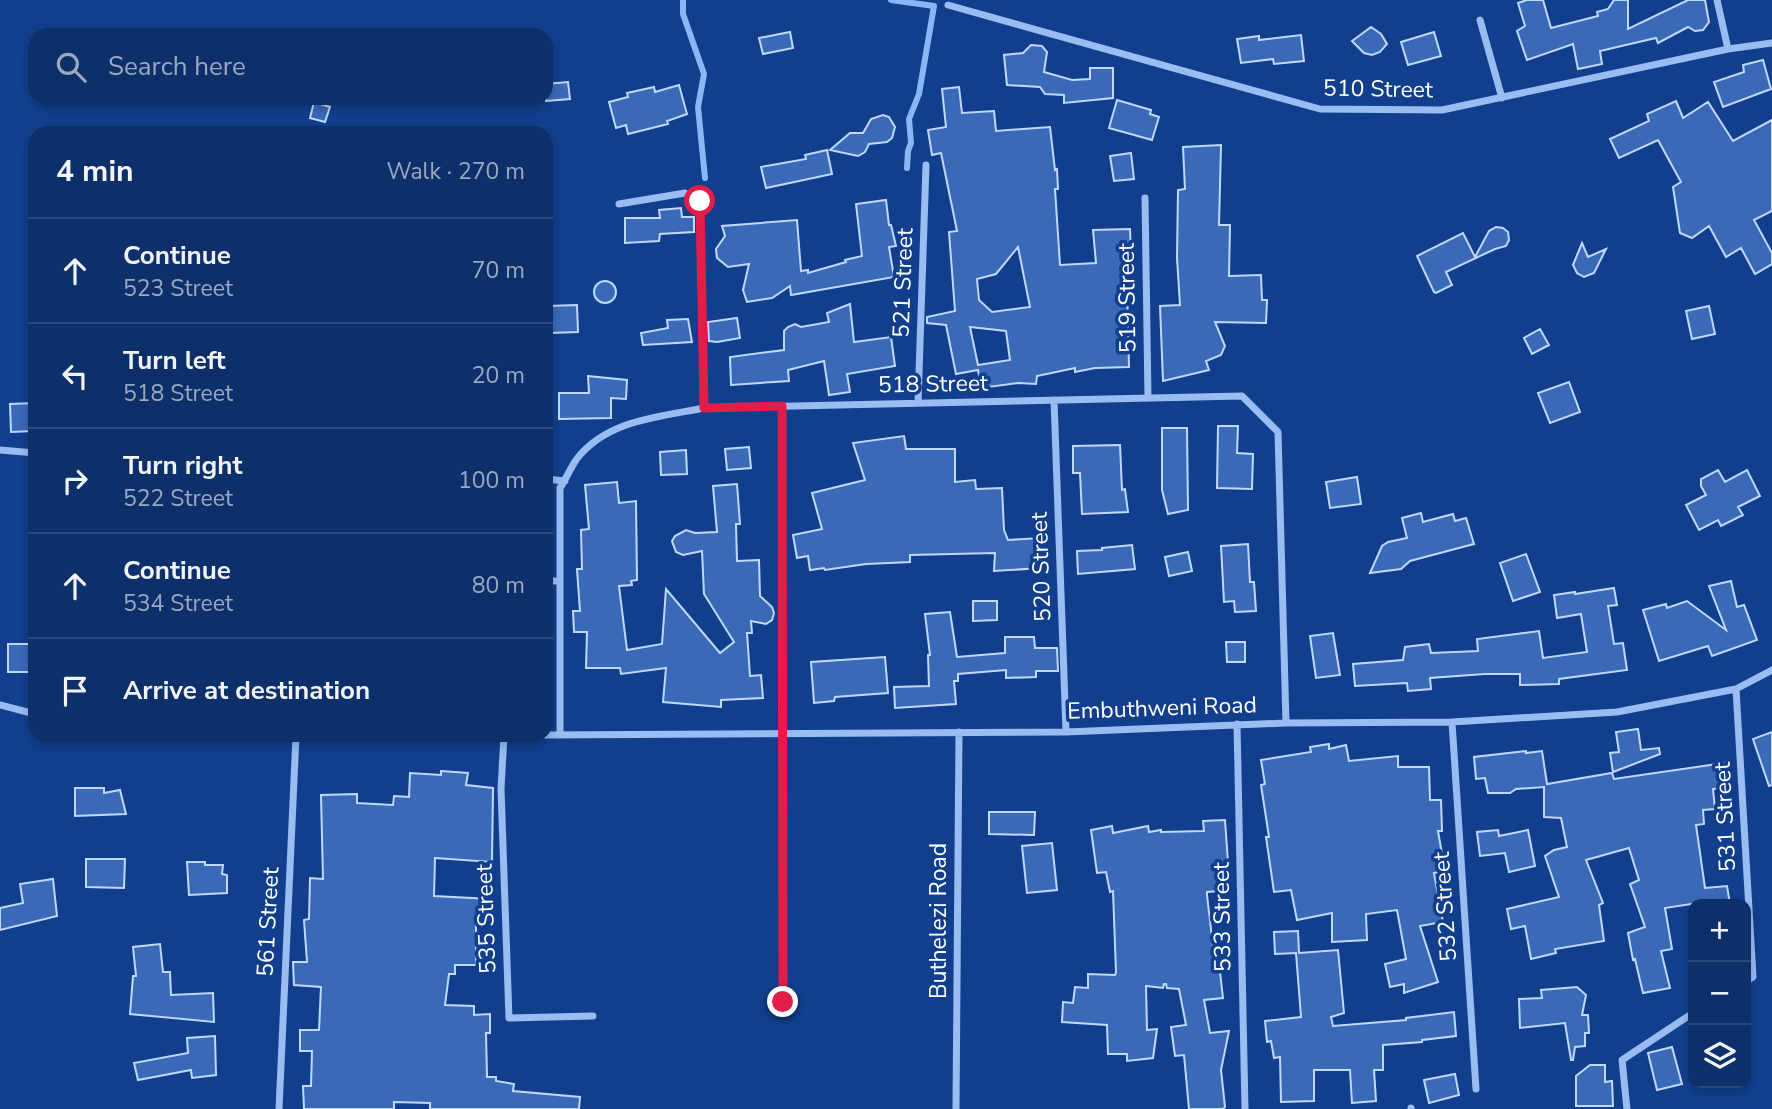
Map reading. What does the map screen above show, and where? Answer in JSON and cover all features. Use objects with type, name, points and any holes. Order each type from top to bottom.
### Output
[{"type":"street","points":[[1717,0],[1728,49]]},
{"type":"street","name":"510 Street","points":[[948,5],[1320,109],[1442,110],[1728,49],[1772,43]]},
{"type":"street","points":[[1480,20],[1502,98]]},
{"type":"street","name":"521 Street","points":[[918,403],[926,165]]},
{"type":"street","points":[[619,204],[685,193],[700,201],[704,408]]},
{"type":"street","name":"519 Street","points":[[1145,198],[1149,398]]},
{"type":"street","name":"518 Street","points":[[560,734],[560,488],[577,459],[597,440],[626,423],[704,408],[1242,396],[1278,432],[1286,723]]},
{"type":"street","name":"520 Street","points":[[1054,400],[1066,732]]},
{"type":"street","points":[[782,406],[783,1002]]},
{"type":"street","points":[[0,450],[28,452]]},
{"type":"street","points":[[553,480],[565,481]]},
{"type":"street","points":[[553,581],[559,581]]},
{"type":"street","name":"Embuthweni Road","points":[[553,734],[1066,732],[1237,724],[1452,722],[1617,712],[1736,689],[1772,670]]},
{"type":"street","name":"531 Street","points":[[1736,689],[1754,977],[1751,978]]},
{"type":"street","points":[[0,705],[28,712]]},
{"type":"street","name":"532 Street","points":[[1452,722],[1476,1089]]},
{"type":"street","name":"533 Street","points":[[1237,724],[1245,1109]]},
{"type":"street","name":"Buthelezi Road","points":[[956,1109],[958,732]]},
{"type":"street","name":"561 Street","points":[[279,1109],[295,742]]},
{"type":"street","name":"535 Street","points":[[502,742],[509,1018],[593,1016]]},
{"type":"street","points":[[1627,1109],[1622,1060],[1688,1016]]},
{"type":"building","points":[[1543,0],[1551,28],[1598,16],[1597,12],[1608,9],[1614,0],[1628,0],[1628,29],[1688,0],[1705,0],[1709,22],[1703,30],[1695,31],[1688,27],[1658,43],[1656,38],[1600,51],[1602,64],[1578,69],[1573,44],[1527,60],[1517,31],[1525,26],[1518,3]]},
{"type":"building","points":[[1371,27],[1381,34],[1387,44],[1380,52],[1372,55],[1364,53],[1352,41]]},
{"type":"building","points":[[790,32],[793,48],[763,54],[759,38]]},
{"type":"building","points":[[1434,32],[1441,56],[1408,65],[1401,42]]},
{"type":"building","points":[[1301,35],[1304,61],[1274,64],[1273,59],[1241,63],[1237,39],[1259,36],[1259,40]]},
{"type":"building","points":[[1031,45],[1042,46],[1047,52],[1044,72],[1072,80],[1090,79],[1090,68],[1113,68],[1113,98],[1064,103],[1064,95],[1045,94],[1040,87],[1007,85],[1004,55],[1023,53]]},
{"type":"building","points":[[1763,60],[1771,89],[1723,107],[1714,82],[1744,72],[1743,65]]},
{"type":"building","points":[[568,82],[570,99],[553,100],[553,83]]},
{"type":"building","points":[[679,85],[687,114],[667,121],[668,124],[628,134],[626,125],[616,128],[609,102],[628,97],[627,93],[654,87],[655,92]]},
{"type":"building","points":[[959,87],[962,113],[994,111],[996,131],[1050,127],[1055,170],[1057,169],[1058,189],[1055,189],[1060,265],[1096,263],[1093,230],[1130,229],[1131,253],[1124,253],[1129,367],[1095,368],[1075,372],[1075,368],[1037,376],[1036,384],[1018,383],[981,388],[978,370],[956,374],[946,325],[927,323],[927,317],[955,311],[949,232],[957,231],[941,153],[932,155],[928,130],[946,127],[942,89]],"holes":[[[1018,247],[1030,307],[992,312],[979,300],[977,279],[996,274]],[[970,327],[1006,331],[1010,360],[978,365]]]},
{"type":"building","points":[[1117,100],[1151,110],[1150,114],[1159,117],[1152,140],[1109,128]]},
{"type":"building","points":[[1676,101],[1683,118],[1708,102],[1733,141],[1772,120],[1772,211],[1754,220],[1772,253],[1772,264],[1755,274],[1741,248],[1726,257],[1709,226],[1692,238],[1680,233],[1673,187],[1681,182],[1658,140],[1619,158],[1610,139],[1649,121],[1647,114]]},
{"type":"building","points":[[313,105],[330,107],[325,122],[310,118]]},
{"type":"building","points":[[883,115],[889,117],[895,127],[892,138],[887,142],[869,144],[865,152],[858,156],[830,150],[850,133],[863,133],[871,119]]},
{"type":"building","points":[[1221,145],[1219,225],[1230,225],[1229,276],[1261,275],[1262,300],[1267,300],[1266,323],[1215,322],[1225,346],[1221,355],[1206,361],[1209,370],[1163,381],[1160,306],[1180,305],[1177,258],[1178,190],[1185,189],[1183,147]]},
{"type":"building","points":[[827,150],[832,174],[766,188],[761,167],[806,159],[805,155]]},
{"type":"building","points":[[1131,153],[1134,179],[1114,181],[1110,156]]},
{"type":"building","points":[[886,200],[889,225],[896,246],[889,247],[894,277],[791,295],[790,286],[772,298],[747,302],[743,290],[749,264],[728,267],[717,258],[716,249],[725,236],[722,226],[797,220],[801,271],[808,270],[808,273],[846,262],[845,260],[862,256],[856,204]]},
{"type":"building","points":[[681,208],[682,217],[694,217],[694,232],[660,234],[659,241],[625,243],[625,218],[660,218],[659,210]]},
{"type":"building","points":[[1496,227],[1508,232],[1509,240],[1506,246],[1446,272],[1452,285],[1434,292],[1417,256],[1463,233],[1475,257],[1489,231]]},
{"type":"building","points":[[1582,243],[1588,257],[1606,249],[1594,273],[1584,277],[1577,273],[1573,265]]},
{"type":"building","points":[[601,281],[609,281],[616,288],[616,296],[609,303],[601,303],[594,296],[594,288]]},
{"type":"building","points":[[850,304],[854,342],[891,337],[895,366],[847,374],[850,392],[829,395],[824,361],[788,370],[789,381],[731,385],[730,357],[784,350],[784,331],[788,327],[795,324],[801,327],[829,322],[827,313]]},
{"type":"building","points":[[577,305],[578,332],[553,333],[553,306]]},
{"type":"building","points":[[1709,306],[1715,334],[1692,339],[1686,311]]},
{"type":"building","points":[[737,318],[740,338],[709,341],[708,322]]},
{"type":"building","points":[[688,319],[692,342],[643,345],[641,333],[668,328],[667,320]]},
{"type":"building","points":[[1540,329],[1549,345],[1532,354],[1524,338]]},
{"type":"building","points":[[588,376],[627,380],[626,399],[611,398],[611,418],[559,419],[559,393],[589,393]]},
{"type":"building","points":[[1569,382],[1580,412],[1550,423],[1538,393]]},
{"type":"building","points":[[28,403],[28,431],[11,432],[10,404]]},
{"type":"building","points":[[1218,426],[1238,426],[1237,453],[1253,454],[1252,489],[1217,488]]},
{"type":"building","points":[[1162,428],[1187,428],[1188,510],[1168,514],[1162,490]]},
{"type":"building","points":[[904,436],[906,449],[955,449],[955,482],[975,480],[976,489],[1002,488],[1004,530],[1008,540],[1040,538],[1042,568],[994,571],[995,553],[910,555],[910,562],[866,564],[825,570],[810,570],[808,556],[797,558],[793,535],[822,529],[812,493],[865,480],[853,443]]},
{"type":"building","points":[[1120,445],[1122,490],[1125,489],[1128,512],[1082,514],[1080,473],[1073,473],[1073,446]]},
{"type":"building","points":[[749,447],[751,468],[727,470],[725,449]]},
{"type":"building","points":[[686,450],[687,474],[661,475],[660,452]]},
{"type":"building","points":[[1718,470],[1725,482],[1747,470],[1760,496],[1738,507],[1743,515],[1721,526],[1718,520],[1699,530],[1686,505],[1706,495],[1701,479]]},
{"type":"building","points":[[1357,477],[1361,504],[1330,508],[1326,482]]},
{"type":"building","points":[[617,482],[619,503],[636,501],[637,580],[631,581],[632,585],[619,586],[627,650],[662,644],[666,589],[720,653],[734,642],[704,594],[702,551],[683,555],[676,552],[672,541],[686,530],[695,533],[717,532],[713,486],[737,484],[740,524],[736,524],[737,561],[759,560],[760,596],[772,607],[774,613],[772,620],[766,624],[751,621],[752,633],[747,633],[750,676],[761,675],[763,698],[721,700],[721,707],[663,702],[666,668],[621,674],[620,668],[586,668],[587,632],[574,632],[573,611],[580,611],[577,569],[582,569],[581,530],[589,529],[585,485]]},
{"type":"building","points":[[1421,513],[1423,522],[1453,514],[1455,521],[1466,518],[1474,544],[1410,561],[1401,569],[1370,573],[1382,546],[1407,538],[1402,518]]},
{"type":"building","points":[[1248,544],[1250,582],[1254,582],[1256,611],[1235,612],[1234,601],[1224,602],[1221,546]]},
{"type":"building","points":[[1132,545],[1135,569],[1078,574],[1077,551]]},
{"type":"building","points":[[1188,552],[1192,571],[1169,576],[1165,557]]},
{"type":"building","points":[[1526,554],[1540,592],[1513,601],[1500,563]]},
{"type":"building","points":[[1731,581],[1737,607],[1744,605],[1757,640],[1712,656],[1708,646],[1659,661],[1643,610],[1666,604],[1667,608],[1687,601],[1726,630],[1709,586]]},
{"type":"building","points":[[1614,588],[1617,605],[1608,606],[1614,644],[1623,643],[1627,670],[1559,679],[1559,684],[1520,685],[1520,674],[1485,674],[1430,678],[1431,689],[1408,691],[1407,683],[1355,686],[1353,664],[1403,660],[1405,647],[1429,644],[1431,653],[1478,651],[1477,639],[1539,631],[1543,658],[1587,652],[1581,614],[1557,618],[1554,595]]},
{"type":"building","points":[[973,601],[997,601],[997,620],[973,621]]},
{"type":"building","points":[[950,612],[957,657],[1005,653],[1005,637],[1034,637],[1035,648],[1057,648],[1058,671],[1036,671],[1036,677],[1006,678],[1006,670],[958,674],[958,681],[954,681],[956,704],[895,708],[894,687],[929,686],[930,655],[925,614]]},
{"type":"building","points":[[1333,633],[1340,675],[1316,678],[1310,636]]},
{"type":"building","points":[[1226,642],[1245,642],[1245,662],[1227,662]]},
{"type":"building","points":[[8,644],[28,644],[28,672],[8,672]]},
{"type":"building","points":[[885,657],[888,693],[835,697],[834,701],[814,703],[811,662]]},
{"type":"building","points":[[1638,729],[1641,750],[1659,748],[1660,754],[1613,772],[1610,753],[1619,752],[1616,732]]},
{"type":"building","points":[[1772,732],[1772,785],[1769,786],[1753,739]]},
{"type":"building","points":[[1329,744],[1329,749],[1346,745],[1349,761],[1398,756],[1398,767],[1429,767],[1430,800],[1441,800],[1442,831],[1438,831],[1445,871],[1434,873],[1443,922],[1420,926],[1438,982],[1404,993],[1404,984],[1390,987],[1385,964],[1406,959],[1397,910],[1366,914],[1367,940],[1332,942],[1332,913],[1297,920],[1291,890],[1274,892],[1266,837],[1269,837],[1261,785],[1265,784],[1261,760],[1311,752],[1310,747]]},
{"type":"building","points":[[1542,751],[1547,784],[1612,773],[1614,779],[1724,763],[1728,787],[1713,789],[1715,809],[1703,810],[1704,824],[1696,825],[1705,888],[1727,886],[1729,899],[1688,899],[1688,904],[1665,908],[1672,949],[1661,951],[1670,988],[1643,993],[1635,959],[1633,960],[1628,933],[1645,927],[1630,884],[1639,880],[1629,848],[1586,860],[1603,903],[1599,905],[1604,941],[1555,949],[1556,953],[1531,959],[1525,926],[1511,929],[1507,909],[1559,897],[1545,856],[1554,850],[1567,847],[1561,818],[1544,817],[1544,787],[1516,789],[1510,793],[1488,793],[1485,778],[1476,779],[1474,757]]},
{"type":"building","points":[[441,771],[468,773],[466,785],[493,788],[492,862],[435,858],[434,896],[491,899],[491,924],[476,924],[476,965],[455,965],[455,974],[449,974],[445,1005],[474,1006],[474,1015],[490,1014],[490,1033],[486,1033],[487,1077],[496,1077],[496,1081],[514,1084],[513,1091],[580,1097],[579,1109],[430,1109],[430,1103],[394,1102],[394,1109],[304,1109],[303,1086],[311,1086],[312,1051],[300,1051],[300,1030],[319,1030],[321,987],[294,985],[293,962],[307,962],[304,920],[309,919],[310,878],[323,879],[321,795],[357,794],[357,803],[393,805],[394,796],[409,797],[410,773],[441,775]]},
{"type":"building","points":[[75,788],[104,788],[104,793],[120,790],[126,814],[75,816]]},
{"type":"building","points":[[989,812],[1035,812],[1034,835],[989,834]]},
{"type":"building","points":[[1225,820],[1230,890],[1207,892],[1214,955],[1218,955],[1223,998],[1204,1000],[1210,1033],[1229,1031],[1221,1070],[1225,1107],[1189,1109],[1184,1055],[1175,1056],[1171,1027],[1186,1025],[1179,989],[1167,988],[1166,984],[1163,988],[1146,986],[1147,1030],[1157,1029],[1153,1058],[1127,1061],[1127,1054],[1108,1054],[1107,1025],[1062,1022],[1063,1002],[1073,1003],[1075,987],[1088,988],[1088,974],[1115,975],[1116,972],[1113,891],[1110,892],[1106,872],[1097,873],[1091,830],[1112,826],[1113,833],[1148,826],[1149,832],[1204,831],[1203,821]]},
{"type":"building","points":[[1498,830],[1499,836],[1528,830],[1535,866],[1509,872],[1505,853],[1480,856],[1477,832]]},
{"type":"building","points":[[1052,843],[1057,890],[1027,893],[1022,846]]},
{"type":"building","points":[[86,859],[125,859],[124,888],[86,887]]},
{"type":"building","points":[[187,862],[223,865],[222,874],[227,875],[227,893],[189,895]]},
{"type":"building","points":[[53,879],[57,916],[0,930],[0,908],[23,903],[20,884]]},
{"type":"building","points":[[1298,931],[1299,953],[1338,950],[1344,1013],[1331,1017],[1333,1026],[1406,1020],[1454,1012],[1456,1036],[1383,1045],[1383,1070],[1374,1070],[1376,1101],[1352,1103],[1350,1070],[1314,1070],[1314,1101],[1281,1102],[1280,1057],[1274,1058],[1271,1041],[1267,1042],[1265,1021],[1301,1017],[1296,953],[1275,954],[1274,932]]},
{"type":"building","points":[[160,944],[163,972],[170,972],[171,995],[213,993],[214,1022],[130,1014],[133,976],[136,976],[133,947]]},
{"type":"building","points":[[1577,987],[1586,995],[1582,1015],[1588,1015],[1589,1033],[1585,1033],[1585,1046],[1575,1047],[1571,1060],[1565,1023],[1520,1028],[1519,999],[1542,998],[1541,990]]},
{"type":"building","points":[[215,1036],[216,1075],[192,1078],[191,1070],[138,1080],[134,1063],[188,1053],[187,1038]]},
{"type":"building","points":[[1672,1047],[1682,1084],[1657,1090],[1648,1053]]},
{"type":"building","points":[[1590,1065],[1605,1065],[1605,1082],[1612,1081],[1613,1106],[1576,1106],[1576,1076]]},
{"type":"building","points":[[1455,1074],[1459,1095],[1429,1103],[1424,1080]]},
{"type":"waterway","points":[[683,0],[683,14],[704,74],[698,107],[705,178]]},
{"type":"waterway","points":[[891,0],[934,6],[919,94],[909,119],[911,143],[907,168]]},
{"type":"route","points":[[700,201],[704,408],[782,406],[783,1002]]}]
